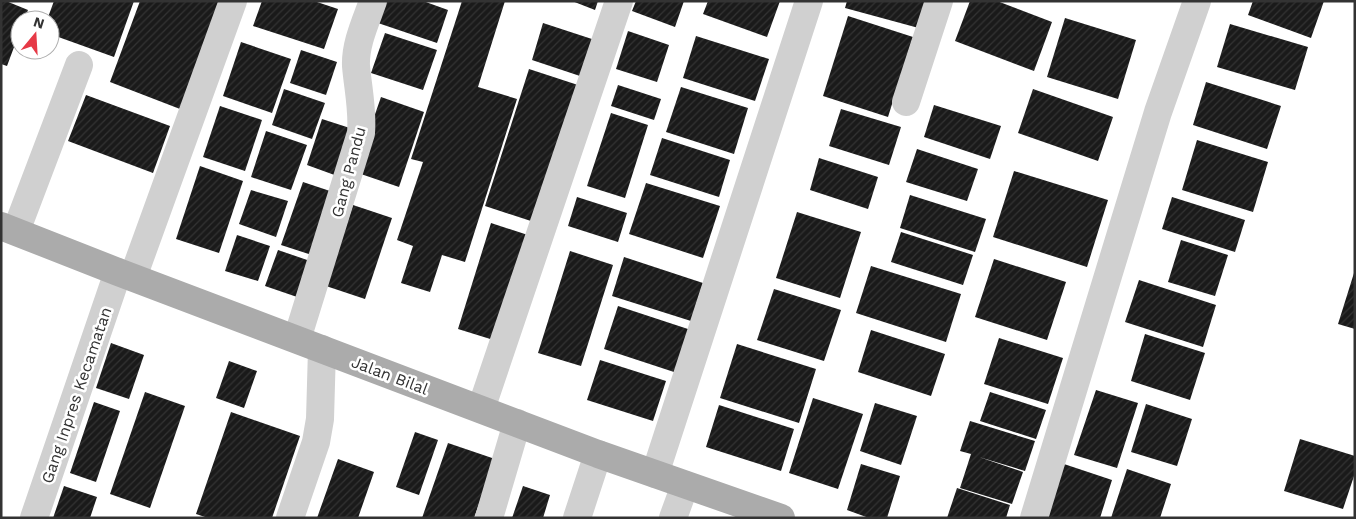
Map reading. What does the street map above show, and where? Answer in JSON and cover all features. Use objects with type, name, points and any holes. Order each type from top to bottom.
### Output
[{"type":"main road","name":"Jalan Bilal","points":[[9,229],[125,275],[598,454],[781,518]]},
{"type":"street","name":"Gang Inpres Kecamatan","points":[[34,518],[125,275],[233,1]]},
{"type":"street","name":"Gang Pandu","points":[[290,518],[316,442],[320,419],[310,344],[361,133],[362,109],[356,55],[373,1]]},
{"type":"street","points":[[481,409],[620,1]]},
{"type":"street","points":[[655,474],[809,1]]},
{"type":"street","points":[[906,102],[939,1]]},
{"type":"street","points":[[1034,518],[1158,112],[1197,1]]},
{"type":"street","points":[[9,229],[79,65]]},
{"type":"street","points":[[490,518],[517,423]]},
{"type":"street","points":[[577,518],[598,454]]},
{"type":"street","points":[[673,518],[685,485]]},
{"type":"building","points":[[1,1],[6,1],[28,10],[10,10],[10,58],[7,66],[1,64]]},
{"type":"building","points":[[54,1],[134,1],[114,57],[60,38],[60,10],[51,10]]},
{"type":"building","points":[[140,1],[220,1],[180,109],[110,82]]},
{"type":"building","points":[[262,1],[314,1],[338,9],[324,49],[253,26]]},
{"type":"building","points":[[382,1],[423,1],[448,10],[437,43],[375,22]]},
{"type":"building","points":[[462,1],[505,1],[478,87],[517,99],[465,262],[442,255],[430,292],[401,283],[413,246],[397,240],[423,162],[411,159]]},
{"type":"building","points":[[572,1],[598,1],[595,10]]},
{"type":"building","points":[[636,1],[684,1],[675,27],[632,11]]},
{"type":"building","points":[[708,1],[780,1],[767,37],[703,14]]},
{"type":"building","points":[[847,1],[934,1],[926,30],[845,8]]},
{"type":"building","points":[[970,1],[997,1],[1052,22],[1034,71],[955,41]]},
{"type":"building","points":[[1253,1],[1324,1],[1311,38],[1248,15]]},
{"type":"building","points":[[848,16],[913,37],[888,117],[823,96]]},
{"type":"building","points":[[1065,18],[1136,40],[1118,99],[1047,77]]},
{"type":"building","points":[[543,23],[598,41],[586,78],[532,60]]},
{"type":"building","points":[[1230,24],[1308,47],[1295,90],[1217,67]]},
{"type":"building","points":[[628,31],[669,45],[657,82],[616,69]]},
{"type":"building","points":[[385,33],[437,50],[423,90],[371,73]]},
{"type":"building","points":[[696,36],[769,59],[755,101],[683,78]]},
{"type":"building","points":[[241,42],[291,59],[272,113],[223,96]]},
{"type":"building","points":[[301,50],[337,62],[326,95],[290,83]]},
{"type":"building","points":[[529,69],[581,86],[537,223],[485,206]]},
{"type":"building","points":[[1206,82],[1281,106],[1267,149],[1193,125]]},
{"type":"building","points":[[618,85],[661,99],[654,120],[611,106]]},
{"type":"building","points":[[681,87],[748,108],[734,154],[666,132]]},
{"type":"building","points":[[284,89],[325,103],[312,139],[272,125]]},
{"type":"building","points":[[1033,89],[1113,117],[1098,161],[1018,133]]},
{"type":"building","points":[[86,95],[170,126],[153,173],[68,141]]},
{"type":"building","points":[[381,97],[424,112],[399,187],[355,172]]},
{"type":"building","points":[[934,105],[1001,126],[990,159],[924,137]]},
{"type":"building","points":[[220,106],[262,120],[245,171],[203,157]]},
{"type":"building","points":[[841,109],[901,127],[889,165],[829,146]]},
{"type":"building","points":[[611,113],[648,125],[625,198],[587,186]]},
{"type":"building","points":[[322,119],[356,130],[340,177],[307,165]]},
{"type":"building","points":[[266,131],[307,145],[291,190],[251,177]]},
{"type":"building","points":[[662,138],[730,160],[719,197],[650,175]]},
{"type":"building","points":[[1197,140],[1268,162],[1253,212],[1182,190]]},
{"type":"building","points":[[917,149],[978,169],[967,201],[906,182]]},
{"type":"building","points":[[819,158],[878,177],[868,209],[810,190]]},
{"type":"building","points":[[200,166],[243,181],[219,253],[176,239]]},
{"type":"building","points":[[1014,171],[1108,200],[1087,267],[993,237]]},
{"type":"building","points":[[303,182],[339,194],[318,257],[281,245]]},
{"type":"building","points":[[646,183],[720,206],[703,258],[629,234]]},
{"type":"building","points":[[251,190],[288,201],[276,237],[239,224]]},
{"type":"building","points":[[910,195],[986,219],[975,252],[900,228]]},
{"type":"building","points":[[577,197],[627,213],[618,242],[568,226]]},
{"type":"building","points":[[1172,197],[1245,220],[1235,252],[1162,229]]},
{"type":"building","points":[[353,205],[392,218],[365,299],[326,286]]},
{"type":"building","points":[[797,212],[861,232],[840,298],[776,278]]},
{"type":"building","points":[[491,223],[534,237],[500,342],[458,329]]},
{"type":"building","points":[[901,232],[973,255],[963,285],[891,262]]},
{"type":"building","points":[[237,235],[270,246],[258,281],[225,271]]},
{"type":"building","points":[[1181,240],[1228,255],[1215,296],[1168,282]]},
{"type":"building","points":[[278,250],[313,262],[300,298],[265,286]]},
{"type":"building","points":[[570,251],[613,265],[581,366],[538,353]]},
{"type":"building","points":[[624,257],[703,283],[691,321],[612,296]]},
{"type":"building","points":[[994,259],[1066,282],[1047,340],[975,317]]},
{"type":"building","points":[[871,266],[961,294],[946,342],[856,313]]},
{"type":"building","points":[[1355,273],[1355,329],[1338,324]]},
{"type":"building","points":[[1139,280],[1216,305],[1203,347],[1125,322]]},
{"type":"building","points":[[774,289],[841,310],[824,361],[757,340]]},
{"type":"building","points":[[618,306],[691,330],[677,373],[604,349]]},
{"type":"building","points":[[871,330],[945,354],[931,396],[858,372]]},
{"type":"building","points":[[1145,334],[1205,353],[1190,400],[1131,381]]},
{"type":"building","points":[[999,338],[1063,358],[1048,404],[984,384]]},
{"type":"building","points":[[111,343],[144,355],[129,399],[96,388]]},
{"type":"building","points":[[737,344],[816,369],[799,423],[720,398]]},
{"type":"building","points":[[600,360],[666,381],[653,421],[587,400]]},
{"type":"building","points":[[229,361],[257,371],[244,408],[216,398]]},
{"type":"building","points":[[1096,390],[1138,403],[1117,468],[1074,455]]},
{"type":"building","points":[[145,392],[185,406],[150,508],[110,494]]},
{"type":"building","points":[[990,392],[1046,410],[1036,439],[980,421]]},
{"type":"building","points":[[813,398],[863,414],[838,489],[789,473]]},
{"type":"building","points":[[94,402],[120,411],[96,482],[70,473]]},
{"type":"building","points":[[875,403],[917,416],[901,465],[860,451]]},
{"type":"building","points":[[1146,404],[1192,419],[1177,466],[1131,452]]},
{"type":"building","points":[[719,405],[794,429],[781,471],[706,447]]},
{"type":"building","points":[[231,412],[300,436],[272,518],[208,518],[196,514]]},
{"type":"building","points":[[970,421],[1035,441],[1025,471],[979,457],[1023,472],[1012,504],[960,488],[971,454],[960,451]]},
{"type":"building","points":[[415,432],[438,440],[419,495],[396,487]]},
{"type":"building","points":[[1300,439],[1355,456],[1355,473],[1343,509],[1284,491]]},
{"type":"building","points":[[448,443],[495,459],[474,518],[422,518]]},
{"type":"building","points":[[338,459],[374,472],[358,518],[317,518]]},
{"type":"building","points":[[1061,463],[1112,480],[1100,518],[1044,518]]},
{"type":"building","points":[[861,464],[900,476],[887,518],[869,518],[847,510]]},
{"type":"building","points":[[1127,469],[1171,484],[1160,518],[1111,518]]},
{"type":"building","points":[[64,486],[97,497],[90,518],[53,518]]},
{"type":"building","points":[[523,486],[550,495],[543,518],[512,518]]},
{"type":"building","points":[[957,488],[1010,505],[1006,518],[947,518]]}]
